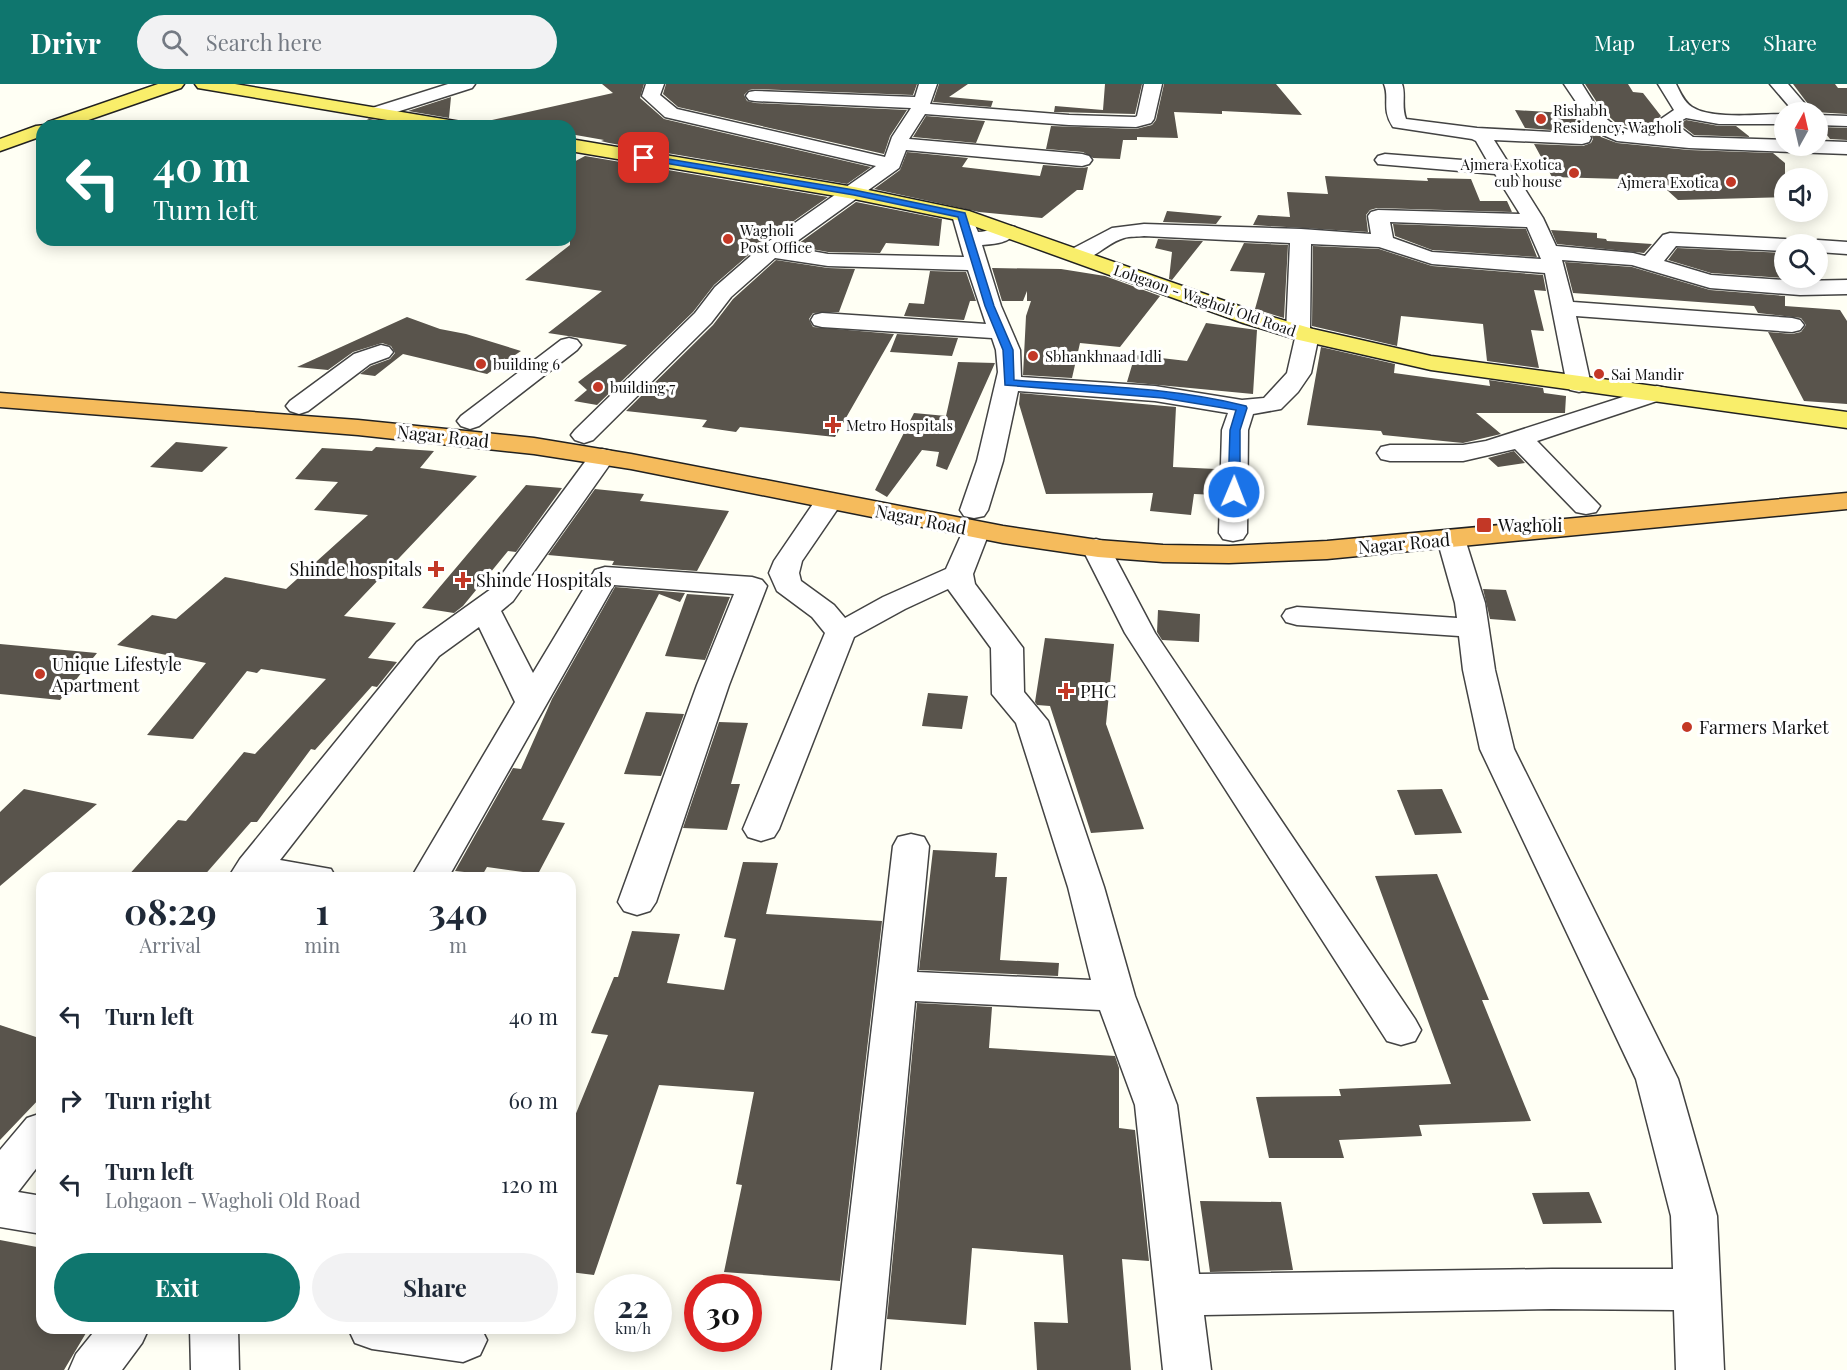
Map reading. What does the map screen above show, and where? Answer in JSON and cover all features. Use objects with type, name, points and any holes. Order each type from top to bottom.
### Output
[{"type":"highway","name":"Nagar Road","points":[[0,383],[470,421],[593,446],[829,501],[975,520],[1164,534],[1314,530],[1847,482]]},
{"type":"highway","name":"Nagar Road","points":[[0,400],[94,405],[593,446],[757,466],[1096,548],[1165,554],[1255,555],[1451,539],[1847,501]]},
{"type":"highway","points":[[1791,506],[1847,516]]},
{"type":"main road","points":[[71,120],[175,84]]},
{"type":"main road","points":[[204,84],[418,120]]},
{"type":"main road","points":[[0,145],[36,132]]},
{"type":"main road","name":"Lohgaon - Wagholi Old Road","points":[[576,146],[854,193],[962,215],[1078,255],[1156,286],[1303,333],[1431,363],[1847,420]]},
{"type":"street","points":[[375,113],[466,84]]},
{"type":"street","points":[[655,84],[651,96],[671,113],[892,164]]},
{"type":"street","points":[[251,872],[428,649],[447,634],[486,610],[502,595],[593,446],[666,352],[703,318],[723,292],[770,251],[892,164],[899,144],[921,105],[928,84]]},
{"type":"street","points":[[755,96],[921,105],[1069,120],[1136,122],[1145,119],[1153,84]]},
{"type":"street","points":[[1393,84],[1395,88],[1393,107],[1399,123],[1477,134],[1582,138]]},
{"type":"street","points":[[1573,84],[1602,128],[1617,135],[1689,142],[1847,148]]},
{"type":"street","points":[[1666,84],[1685,111],[1714,118],[1774,119]]},
{"type":"street","points":[[1779,84],[1794,102]]},
{"type":"street","points":[[1685,111],[1668,121],[1674,132],[1689,142]]},
{"type":"street","points":[[1828,120],[1847,121]]},
{"type":"street","points":[[1477,134],[1483,137],[1534,221],[1551,260],[1579,385]]},
{"type":"street","points":[[899,144],[1082,160]]},
{"type":"street","points":[[1384,160],[1501,169]]},
{"type":"street","points":[[962,215],[1008,350],[1009,383],[975,520],[958,574],[960,585],[1007,648],[1008,694],[1032,721],[1086,887],[1115,996],[1156,1105],[1187,1370]]},
{"type":"street","points":[[1383,241],[1378,216],[1534,221]]},
{"type":"street","points":[[1078,255],[1119,232],[1131,230],[1301,235],[1383,241],[1416,255],[1431,258],[1633,259],[1710,281],[1800,288],[1847,287]]},
{"type":"street","points":[[969,239],[994,238],[1008,231]]},
{"type":"street","points":[[1009,383],[1163,395],[1242,408],[1272,404],[1299,373],[1303,333],[1301,235]]},
{"type":"street","points":[[1651,263],[1670,239],[1774,244]]},
{"type":"street","points":[[1828,247],[1847,248]]},
{"type":"street","points":[[770,251],[828,260],[977,264]]},
{"type":"street","points":[[1563,308],[1792,325]]},
{"type":"street","points":[[822,320],[1000,332]]},
{"type":"street","points":[[470,421],[569,345]]},
{"type":"street","points":[[298,406],[362,358],[381,352]]},
{"type":"street","points":[[1390,453],[1463,453],[1491,448],[1657,393]]},
{"type":"street","points":[[1233,533],[1235,430],[1242,408]]},
{"type":"street","points":[[1519,438],[1586,506]]},
{"type":"street","points":[[829,501],[788,561],[784,573],[787,585],[823,611],[841,632]]},
{"type":"street","points":[[1451,539],[1470,603],[1479,670],[1497,748],[1531,823],[1657,1079],[1694,1216],[1700,1370]]},
{"type":"street","points":[[1096,548],[1140,633],[1401,1030]]},
{"type":"street","points":[[761,829],[841,632],[894,603],[958,574]]},
{"type":"street","points":[[432,872],[605,576],[752,586],[713,685],[637,902]]},
{"type":"street","points":[[486,610],[531,701]]},
{"type":"street","points":[[1297,616],[1473,628]]},
{"type":"street","points":[[856,1370],[911,846]]},
{"type":"street","points":[[896,986],[1115,996]]},
{"type":"street","points":[[0,1182],[36,1137]]},
{"type":"street","points":[[0,1208],[36,1214]]},
{"type":"street","points":[[1179,1295],[1552,1289],[1697,1290]]},
{"type":"street","points":[[93,1370],[120,1334]]},
{"type":"street","points":[[214,1334],[215,1370]]},
{"type":"street","points":[[418,1334],[463,1340]]},
{"type":"building","points":[[602,84],[644,84],[640,98],[664,119],[871,167],[847,184],[609,143],[576,135],[576,120],[492,120],[613,93]]},
{"type":"building","points":[[666,84],[917,84],[913,95],[755,89],[749,90],[744,95],[747,101],[755,103],[907,110],[890,136],[884,154],[678,107],[663,94]]},
{"type":"building","points":[[939,84],[968,84],[949,97],[993,101],[991,107],[933,102]]},
{"type":"building","points":[[1105,84],[1142,84],[1135,114],[1054,112],[1055,106],[1103,110]]},
{"type":"building","points":[[1164,84],[1276,84],[1302,115],[1222,111],[1222,114],[1174,112],[1178,138],[1137,137],[1137,140],[1123,140],[1120,159],[1093,158],[1083,152],[1046,149],[1051,126],[1136,129],[1152,125],[1156,120]]},
{"type":"building","points":[[1585,84],[1628,84],[1633,92],[1643,93],[1661,116],[1656,121],[1662,131],[1616,123],[1602,110]]},
{"type":"building","points":[[1793,84],[1835,84],[1838,88],[1847,88],[1847,114],[1828,113],[1828,102],[1806,102]]},
{"type":"building","points":[[451,97],[449,118],[408,111]]},
{"type":"building","points":[[1515,110],[1581,114],[1601,137],[1617,143],[1689,150],[1773,153],[1785,163],[1785,168],[1774,168],[1774,197],[1678,200],[1656,180],[1552,177],[1534,144],[1583,146],[1591,143],[1593,139],[1591,133],[1525,128]]},
{"type":"building","points":[[926,116],[985,121],[976,143],[913,137]]},
{"type":"building","points":[[1686,120],[1719,126],[1736,126],[1750,137],[1694,135],[1680,124]]},
{"type":"building","points":[[1828,127],[1847,128],[1847,140],[1830,139]]},
{"type":"building","points":[[907,152],[968,158],[962,167],[1040,176],[1043,165],[1088,167],[1083,190],[1077,190],[1042,218],[979,212],[874,189],[900,170]]},
{"type":"building","points":[[585,156],[828,197],[761,244],[714,285],[693,312],[597,405],[574,401],[587,390],[578,382],[627,345],[548,333],[602,291],[525,280],[569,246],[576,246],[576,161]]},
{"type":"building","points":[[1325,176],[1428,181],[1427,178],[1471,179],[1480,201],[1507,201],[1512,212],[1377,208],[1370,210],[1366,215],[1368,232],[1253,225],[1258,215],[1290,217],[1287,192],[1328,194]]},
{"type":"building","points":[[856,202],[942,219],[939,246],[886,243],[880,253],[828,252],[795,246]]},
{"type":"building","points":[[1167,211],[1222,216],[1216,224],[1163,222]]},
{"type":"building","points":[[1393,224],[1526,229],[1537,257],[1432,250],[1395,236]]},
{"type":"building","points":[[1551,230],[1597,233],[1597,238],[1607,241],[1652,244],[1644,253],[1557,244]]},
{"type":"building","points":[[1158,239],[1203,241],[1172,280],[1169,279],[1172,252],[1155,248]]},
{"type":"building","points":[[1244,243],[1288,245],[1284,318],[1255,309],[1265,273],[1230,271]]},
{"type":"building","points":[[1313,246],[1379,249],[1432,266],[1543,275],[1546,291],[1534,290],[1544,331],[1531,330],[1539,368],[1487,361],[1483,324],[1401,316],[1397,346],[1312,326]]},
{"type":"building","points":[[1677,248],[1774,252],[1774,277],[1711,273],[1668,260]]},
{"type":"building","points":[[776,260],[828,268],[855,269],[839,312],[813,313],[809,319],[813,327],[894,334],[835,437],[740,427],[736,432],[702,427],[707,420],[626,411],[713,325],[733,299]]},
{"type":"building","points":[[1565,262],[1632,267],[1710,290],[1785,296],[1785,306],[1840,310],[1847,321],[1847,404],[1804,401],[1768,332],[1792,334],[1801,332],[1806,325],[1801,318],[1758,313],[1754,306],[1573,293]]},
{"type":"building","points":[[992,268],[1061,269],[1105,276],[1160,296],[1120,347],[1080,343],[1072,378],[1023,375],[1026,316],[1031,301],[1027,301],[1027,291],[1023,301],[1002,301]]},
{"type":"building","points":[[930,271],[966,272],[976,301],[970,301],[964,320],[904,316],[909,303],[924,304]]},
{"type":"building","points":[[407,317],[440,329],[466,334],[521,351],[487,374],[403,354],[375,376],[360,374],[371,366],[390,359],[395,353],[391,346],[382,343],[353,352],[328,370],[297,367]]},
{"type":"building","points":[[1206,323],[1257,330],[1253,394],[1127,382],[1135,355],[1187,361]]},
{"type":"building","points":[[897,334],[958,338],[952,356],[890,352]]},
{"type":"building","points":[[1321,347],[1395,364],[1394,373],[1490,386],[1489,380],[1543,388],[1544,393],[1566,396],[1565,413],[1476,413],[1501,434],[1463,443],[1383,435],[1381,431],[1307,425]]},
{"type":"building","points":[[958,362],[995,363],[947,470],[936,466],[939,452],[922,450],[887,497],[875,490],[914,413],[946,416]]},
{"type":"building","points":[[1020,393],[1176,407],[1173,467],[1216,469],[1217,495],[1194,494],[1191,515],[1150,511],[1153,493],[1046,494],[1019,404]]},
{"type":"building","points":[[176,442],[228,447],[202,472],[150,467]]},
{"type":"building","points":[[376,447],[434,451],[420,468],[477,476],[344,616],[396,623],[368,658],[397,662],[377,687],[372,686],[315,750],[311,749],[257,822],[251,822],[207,872],[131,872],[178,820],[186,821],[244,752],[255,754],[326,679],[261,669],[257,673],[247,671],[193,739],[147,735],[206,663],[117,645],[152,615],[176,619],[225,577],[286,589],[368,515],[314,510],[338,482],[295,479],[322,448],[372,451]]},
{"type":"building","points":[[1514,451],[1525,463],[1498,467],[1488,458]]},
{"type":"building","points":[[526,485],[562,488],[516,552],[508,551],[463,606],[454,613],[422,608]]},
{"type":"building","points":[[595,489],[644,494],[640,501],[729,511],[697,571],[612,565],[614,561],[548,555]]},
{"type":"building","points":[[615,587],[685,593],[680,602],[659,594],[542,820],[565,823],[539,872],[487,867],[484,872],[455,871],[513,768],[521,769],[552,699]]},
{"type":"building","points":[[1483,589],[1506,590],[1516,621],[1490,619]]},
{"type":"building","points":[[687,594],[730,597],[705,660],[665,656]]},
{"type":"building","points":[[1158,610],[1200,614],[1199,642],[1162,640],[1157,632]]},
{"type":"building","points":[[1045,638],[1114,644],[1106,724],[1144,829],[1091,833],[1050,706],[1037,705],[1035,702]]},
{"type":"building","name":"Unique Lifestyle Apartment","points":[[0,644],[97,653],[60,700],[0,694]]},
{"type":"building","points":[[928,693],[968,696],[962,729],[922,726]]},
{"type":"building","points":[[646,712],[684,714],[661,776],[624,774]]},
{"type":"building","points":[[719,722],[748,723],[731,784],[740,784],[727,830],[683,828]]},
{"type":"building","points":[[24,789],[97,804],[0,886],[0,812]]},
{"type":"building","points":[[1442,789],[1462,833],[1415,835],[1397,790]]},
{"type":"building","points":[[933,850],[997,853],[995,877],[1007,877],[1000,960],[1059,963],[1058,976],[919,970]]},
{"type":"building","points":[[743,862],[778,863],[766,914],[882,921],[840,1281],[724,1272],[742,1185],[736,1184],[754,1092],[659,1085],[594,1275],[576,1273],[576,1113],[608,1035],[591,1033],[614,977],[618,977],[632,931],[680,934],[667,983],[724,990],[736,939],[724,937]]},
{"type":"building","points":[[1437,874],[1489,1000],[1482,1000],[1531,1121],[1419,1125],[1422,1136],[1339,1140],[1344,1158],[1269,1158],[1256,1097],[1341,1096],[1339,1089],[1451,1084],[1375,876]]},
{"type":"building","points":[[917,1003],[992,1007],[989,1048],[1115,1056],[1119,1068],[1119,1128],[1135,1130],[1149,1261],[1122,1259],[1131,1370],[1037,1370],[1034,1322],[1068,1323],[1063,1255],[972,1248],[966,1325],[887,1319]]},
{"type":"building","points":[[0,1025],[36,1037],[36,1102],[0,1140]]},
{"type":"building","points":[[1589,1192],[1602,1223],[1543,1224],[1532,1193]]},
{"type":"building","points":[[1200,1201],[1281,1202],[1293,1270],[1210,1272]]},
{"type":"building","points":[[0,1240],[36,1247],[36,1334],[85,1334],[64,1370],[0,1370]]},
{"type":"place","name":"Rishabh Residency, Wagholi","points":[[1541,119]]},
{"type":"place","name":"Ajmera Exotica cub house","points":[[1574,173]]},
{"type":"place","name":"Ajmera Exotica","points":[[1731,182]]},
{"type":"place","name":"Wagholi Post Office","points":[[728,239]]},
{"type":"place","name":"Sbhankhnaad Idli","points":[[1033,356]]},
{"type":"place","name":"building 6","points":[[481,364]]},
{"type":"place","name":"Sai Mandir","points":[[1599,374]]},
{"type":"place","name":"building 7","points":[[598,387]]},
{"type":"place","name":"Metro Hospitals","points":[[833,425]]},
{"type":"place","name":"Wagholi","points":[[1484,525]]},
{"type":"place","name":"Shinde hospitals","points":[[436,569]]},
{"type":"place","name":"Shinde Hospitals","points":[[463,580]]},
{"type":"place","name":"Unique Lifestyle Apartment","points":[[40,674]]},
{"type":"place","name":"PHC","points":[[1066,691]]},
{"type":"place","name":"Farmers Market","points":[[1687,727]]},
{"type":"route","points":[[644,158],[854,193],[962,215],[990,306],[1008,350],[1009,383],[1163,395],[1242,408],[1235,430],[1234,492]]}]
